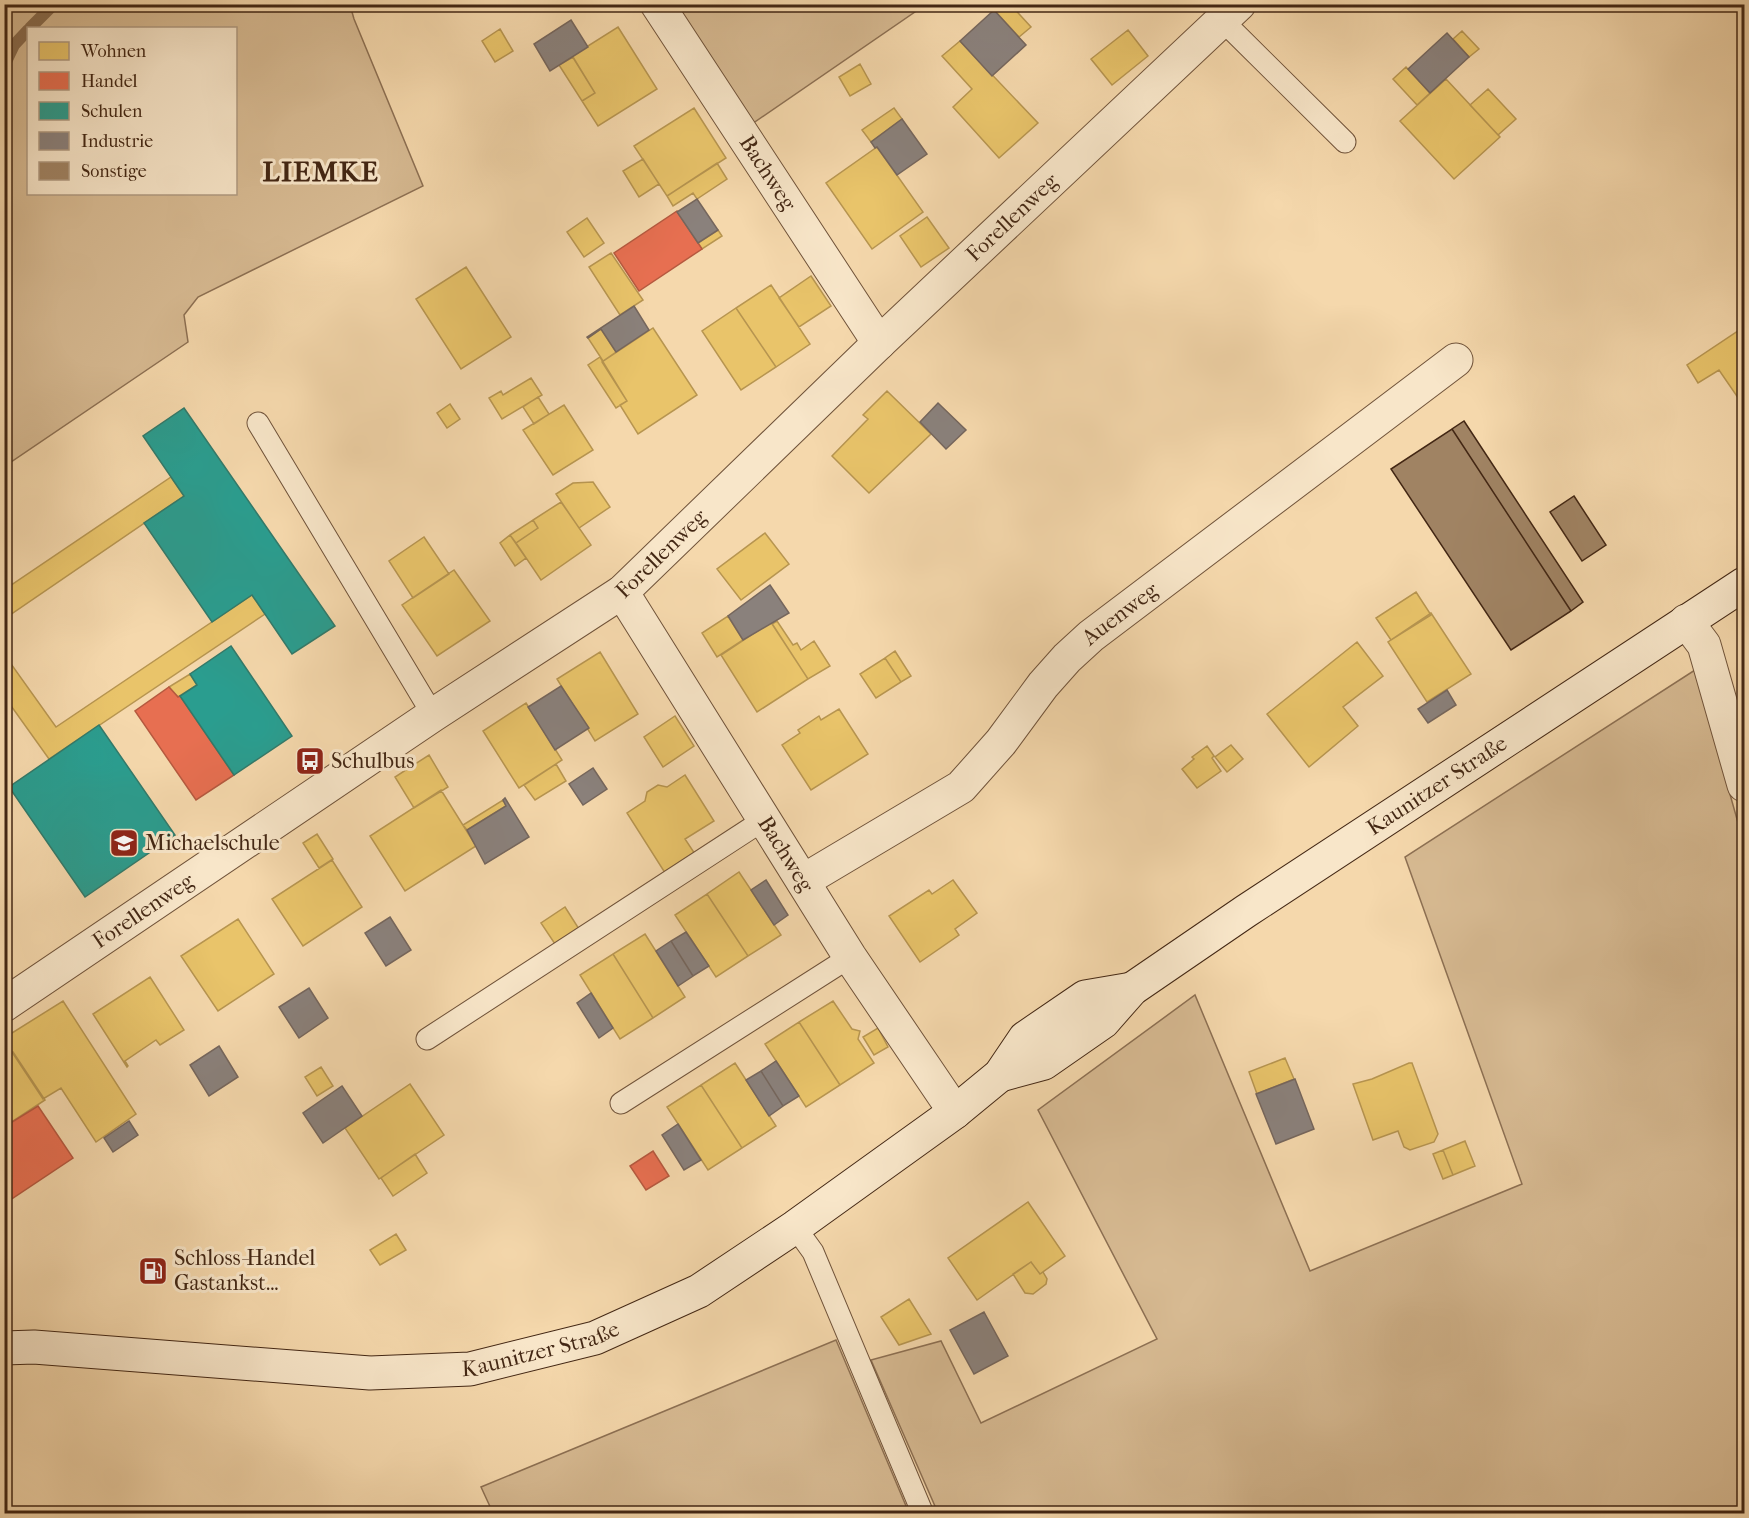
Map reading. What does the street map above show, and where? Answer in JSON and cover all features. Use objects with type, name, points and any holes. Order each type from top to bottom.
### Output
[{"type":"street","name":"Bachweg","points":[[657,4],[879,343]]},
{"type":"street","name":"Forellenweg","points":[[8,994],[622,592],[879,343],[1231,13]]},
{"type":"street","name":"Auenweg","points":[[803,881],[961,786],[1001,742],[1043,685],[1067,658],[1092,636],[1456,360]]},
{"type":"street","name":"Kaunitzer Straße","points":[[4,1348],[34,1347],[370,1373],[470,1369],[596,1338],[699,1291],[795,1227],[955,1112],[1000,1075],[1044,1063],[1102,1022],[1132,989],[1246,911],[1744,584]]},
{"type":"street","name":"Bachweg","points":[[622,592],[850,957],[955,1112]]},
{"type":"street","points":[[1686,621],[1704,645],[1744,785]]},
{"type":"lane","points":[[1231,13],[1346,142]]},
{"type":"lane","points":[[258,423],[433,715]]},
{"type":"lane","points":[[427,1039],[765,819]]},
{"type":"lane","points":[[621,1103],[850,957]]},
{"type":"lane","points":[[795,1227],[813,1252],[923,1514]]},
{"type":"shaded area","points":[[5,4],[350,5],[423,186],[198,297],[184,315],[188,342],[5,466]]},
{"type":"shaded area","points":[[671,5],[925,5],[749,126]]},
{"type":"shaded area","points":[[1695,670],[1744,844],[1744,1513],[938,1513],[871,1360],[941,1341],[981,1423],[1157,1339],[1038,1110],[1195,995],[1310,1271],[1522,1184],[1405,857]]},
{"type":"shaded area","points":[[836,1340],[909,1513],[493,1513],[481,1487]]},
{"type":"building: Wohnen","points":[[1000,4],[1010,4],[1031,27],[1019,37],[994,10]]},
{"type":"building: Wohnen","points":[[618,27],[657,89],[598,126],[582,101],[595,93],[572,56]]},
{"type":"building: Wohnen","points":[[500,29],[513,51],[495,62],[482,41]]},
{"type":"building: Wohnen","points":[[1128,30],[1148,56],[1112,85],[1091,59]]},
{"type":"building: Wohnen","points":[[1462,31],[1479,49],[1469,57],[1453,39]]},
{"type":"building: Wohnen","points":[[960,41],[1038,123],[999,158],[953,107],[972,89],[942,56]]},
{"type":"building: Wohnen","points":[[573,57],[595,93],[582,101],[559,65]]},
{"type":"building: Wohnen","points":[[860,64],[871,84],[850,96],[839,77]]},
{"type":"building: Wohnen","points":[[1406,67],[1430,93],[1417,105],[1393,79]]},
{"type":"building: Wohnen","points":[[1446,79],[1500,137],[1454,179],[1400,121]]},
{"type":"building: Wohnen","points":[[1488,89],[1516,119],[1498,135],[1470,105]]},
{"type":"building: Wohnen","points":[[694,108],[726,158],[667,196],[634,146]]},
{"type":"building: Wohnen","points":[[894,108],[902,119],[871,142],[862,130]]},
{"type":"building: Wohnen","points":[[877,147],[923,212],[872,249],[826,183]]},
{"type":"building: Wohnen","points":[[643,159],[659,184],[639,197],[623,171]]},
{"type":"building: Wohnen","points":[[717,163],[727,179],[697,199],[693,193],[673,206],[667,196]]},
{"type":"building: Wohnen","points":[[927,217],[949,248],[921,267],[900,236]]},
{"type":"building: Wohnen","points":[[587,218],[604,243],[584,257],[567,232]]},
{"type":"building: Wohnen","points":[[718,230],[722,236],[702,249],[698,243]]},
{"type":"building: Wohnen","points":[[611,253],[643,300],[620,315],[589,267]]},
{"type":"building: Wohnen","points":[[466,267],[511,337],[461,369],[416,299]]},
{"type":"building: Wohnen","points":[[811,276],[831,306],[799,327],[779,298]]},
{"type":"building: Wohnen","points":[[771,285],[810,344],[776,367],[736,308]]},
{"type":"building: Wohnen","points":[[736,308],[776,367],[741,390],[702,331]]},
{"type":"building: Wohnen","points":[[1744,327],[1743,405],[1719,370],[1698,383],[1687,365]]},
{"type":"building: Wohnen","points":[[653,328],[697,395],[638,434],[620,405],[627,401],[602,362]]},
{"type":"building: Wohnen","points":[[601,329],[616,352],[603,361],[588,338]]},
{"type":"building: Wohnen","points":[[600,357],[627,401],[616,408],[588,365]]},
{"type":"building: Wohnen","points":[[531,378],[542,395],[502,419],[489,398],[501,391],[503,395]]},
{"type":"building: Wohnen","points":[[887,391],[931,434],[869,493],[832,456],[868,419],[863,415]]},
{"type":"building: Wohnen","points":[[538,397],[549,414],[534,424],[523,407]]},
{"type":"building: Wohnen","points":[[450,404],[460,419],[447,428],[437,413]]},
{"type":"building: Wohnen","points":[[564,405],[593,450],[553,475],[523,430]]},
{"type":"building: Wohnen","points":[[171,477],[184,496],[4,619],[4,590]]},
{"type":"building: Wohnen","points":[[593,482],[610,507],[579,528],[556,494],[573,483]]},
{"type":"building: Wohnen","points":[[561,502],[591,545],[541,580],[516,543],[538,528],[533,520]]},
{"type":"building: Wohnen","points":[[533,520],[538,528],[516,543],[510,535]]},
{"type":"building: Wohnen","points":[[765,533],[789,564],[741,600],[717,569]]},
{"type":"building: Wohnen","points":[[510,535],[526,558],[515,566],[500,543]]},
{"type":"building: Wohnen","points":[[424,537],[449,574],[413,598],[389,561]]},
{"type":"building: Wohnen","points":[[454,570],[490,621],[437,656],[402,605]]},
{"type":"building: Wohnen","points":[[1416,592],[1431,615],[1391,640],[1376,618]]},
{"type":"building: Wohnen","points":[[252,595],[265,614],[49,759],[4,696],[4,654],[56,727]]},
{"type":"building: Wohnen","points":[[1431,613],[1471,674],[1427,702],[1388,642]]},
{"type":"building: Wohnen","points":[[728,616],[743,640],[717,657],[702,633]]},
{"type":"building: Wohnen","points":[[777,621],[793,645],[797,643],[801,650],[814,641],[830,666],[808,679],[772,624]]},
{"type":"building: Wohnen","points":[[771,622],[808,679],[757,712],[721,655]]},
{"type":"building: Wohnen","points":[[1357,642],[1383,676],[1343,707],[1358,726],[1309,767],[1267,714]]},
{"type":"building: Wohnen","points":[[895,651],[911,676],[901,682],[885,658]]},
{"type":"building: Wohnen","points":[[600,652],[638,714],[595,741],[557,679]]},
{"type":"building: Wohnen","points":[[885,658],[901,682],[876,698],[860,674]]},
{"type":"building: Wohnen","points":[[190,674],[197,685],[178,697],[169,687]]},
{"type":"building: Wohnen","points":[[526,703],[562,760],[519,788],[483,731]]},
{"type":"building: Wohnen","points":[[839,709],[868,754],[811,790],[782,745],[800,733],[798,730],[819,716],[821,720]]},
{"type":"building: Wohnen","points":[[675,716],[694,746],[663,767],[644,737]]},
{"type":"building: Wohnen","points":[[1231,745],[1243,759],[1227,772],[1215,757]]},
{"type":"building: Wohnen","points":[[1207,746],[1221,771],[1197,788],[1182,769],[1194,759],[1192,757]]},
{"type":"building: Wohnen","points":[[429,755],[448,787],[414,808],[395,777]]},
{"type":"building: Wohnen","points":[[556,764],[566,781],[535,800],[524,785]]},
{"type":"building: Wohnen","points":[[685,775],[714,821],[685,839],[697,857],[667,876],[627,813],[645,801],[647,792],[658,785],[667,787]]},
{"type":"building: Wohnen","points":[[441,790],[476,846],[405,891],[370,836]]},
{"type":"building: Wohnen","points":[[503,800],[506,806],[467,830],[463,825]]},
{"type":"building: Wohnen","points":[[317,834],[333,859],[319,868],[303,843]]},
{"type":"building: Wohnen","points":[[332,860],[362,907],[303,946],[272,899]]},
{"type":"building: Wohnen","points":[[739,872],[781,935],[748,956],[707,894]]},
{"type":"building: Wohnen","points":[[953,880],[977,913],[955,929],[959,935],[920,962],[889,916],[929,890],[932,894]]},
{"type":"building: Wohnen","points":[[707,894],[748,956],[716,977],[675,915]]},
{"type":"building: Wohnen","points":[[565,907],[579,929],[555,944],[541,923]]},
{"type":"building: Wohnen","points":[[238,919],[274,974],[218,1011],[181,956]]},
{"type":"building: Wohnen","points":[[645,934],[685,997],[653,1018],[613,954]]},
{"type":"building: Wohnen","points":[[613,954],[653,1018],[620,1039],[580,975]]},
{"type":"building: Wohnen","points":[[150,977],[184,1030],[160,1045],[156,1040],[125,1061],[127,1067],[93,1014]]},
{"type":"building: Wohnen","points":[[63,1001],[136,1114],[96,1142],[61,1088],[43,1099],[4,1040]]},
{"type":"building: Wohnen","points":[[833,1001],[852,1029],[860,1031],[858,1039],[874,1063],[840,1085],[799,1022]]},
{"type":"building: Wohnen","points":[[799,1022],[840,1085],[806,1107],[765,1044]]},
{"type":"building: Wohnen","points":[[878,1028],[888,1047],[874,1055],[863,1037]]},
{"type":"building: Wohnen","points":[[13,1052],[45,1100],[4,1127],[4,1058]]},
{"type":"building: Wohnen","points":[[1285,1058],[1294,1079],[1257,1094],[1249,1072]]},
{"type":"building: Wohnen","points":[[735,1063],[776,1126],[742,1148],[701,1085]]},
{"type":"building: Wohnen","points":[[1412,1063],[1438,1134],[1434,1142],[1410,1150],[1404,1147],[1398,1131],[1373,1140],[1353,1084],[1372,1079]]},
{"type":"building: Wohnen","points":[[321,1067],[333,1086],[317,1096],[305,1077]]},
{"type":"building: Wohnen","points":[[410,1084],[444,1135],[379,1179],[345,1128]]},
{"type":"building: Wohnen","points":[[701,1085],[742,1148],[708,1170],[667,1107]]},
{"type":"building: Wohnen","points":[[1465,1141],[1475,1166],[1453,1175],[1443,1150]]},
{"type":"building: Wohnen","points":[[1443,1150],[1453,1175],[1443,1179],[1433,1154]]},
{"type":"building: Wohnen","points":[[415,1154],[427,1173],[393,1196],[381,1178]]},
{"type":"building: Wohnen","points":[[1028,1202],[1065,1256],[1040,1274],[1031,1262],[977,1300],[948,1258]]},
{"type":"building: Wohnen","points":[[396,1234],[406,1250],[380,1265],[370,1250]]},
{"type":"building: Wohnen","points":[[1031,1262],[1040,1274],[1043,1272],[1047,1279],[1046,1284],[1033,1294],[1025,1293],[1013,1274]]},
{"type":"building: Wohnen","points":[[909,1299],[931,1334],[899,1345],[881,1317]]},
{"type":"building: Handel","points":[[677,211],[702,249],[639,291],[614,253]]},
{"type":"building: Handel","points":[[169,687],[178,697],[180,696],[234,775],[196,800],[135,711]]},
{"type":"building: Handel","points":[[38,1106],[73,1158],[4,1204],[4,1127]]},
{"type":"building: Handel","points":[[653,1151],[669,1176],[646,1190],[630,1166]]},
{"type":"building: Schulen","points":[[184,408],[335,626],[292,654],[252,595],[212,622],[144,523],[184,496],[143,436]]},
{"type":"building: Schulen","points":[[231,646],[292,736],[234,775],[180,696],[197,685],[190,674]]},
{"type":"building: Schulen","points":[[99,725],[175,835],[85,897],[9,787]]},
{"type":"building: Industrie","points":[[994,10],[1026,45],[992,76],[960,41]]},
{"type":"building: Industrie","points":[[571,20],[588,47],[550,71],[534,44]]},
{"type":"building: Industrie","points":[[1447,33],[1469,57],[1430,93],[1408,69]]},
{"type":"building: Industrie","points":[[902,119],[927,154],[897,175],[871,142]]},
{"type":"building: Industrie","points":[[697,199],[718,230],[698,243],[677,212]]},
{"type":"building: Industrie","points":[[634,306],[649,330],[616,352],[601,329],[587,337]]},
{"type":"building: Industrie","points":[[938,403],[966,430],[946,449],[920,422]]},
{"type":"building: Industrie","points":[[770,585],[789,613],[743,640],[728,616]]},
{"type":"building: Industrie","points":[[561,686],[589,728],[555,750],[528,707]]},
{"type":"building: Industrie","points":[[1447,690],[1456,705],[1428,723],[1418,709]]},
{"type":"building: Industrie","points":[[593,768],[607,789],[583,805],[569,784]]},
{"type":"building: Industrie","points":[[505,798],[529,837],[485,864],[467,830],[506,806],[503,800]]},
{"type":"building: Industrie","points":[[766,880],[788,915],[774,925],[751,890]]},
{"type":"building: Industrie","points":[[390,917],[411,950],[386,966],[365,933]]},
{"type":"building: Industrie","points":[[686,932],[709,966],[693,976],[671,941]]},
{"type":"building: Industrie","points":[[671,941],[693,976],[678,986],[656,951]]},
{"type":"building: Industrie","points":[[309,988],[328,1018],[299,1038],[279,1007]]},
{"type":"building: Industrie","points":[[591,993],[613,1028],[599,1038],[577,1003]]},
{"type":"building: Industrie","points":[[219,1046],[238,1077],[209,1096],[190,1065]]},
{"type":"building: Industrie","points":[[776,1061],[799,1096],[783,1106],[761,1071]]},
{"type":"building: Industrie","points":[[761,1071],[783,1106],[769,1116],[746,1080]]},
{"type":"building: Industrie","points":[[1295,1079],[1314,1129],[1276,1144],[1256,1094]]},
{"type":"building: Industrie","points":[[342,1086],[362,1116],[323,1143],[303,1113]]},
{"type":"building: Industrie","points":[[129,1121],[138,1135],[113,1152],[104,1138]]},
{"type":"building: Industrie","points":[[678,1124],[701,1160],[684,1170],[662,1135]]},
{"type":"building: Industrie","points":[[984,1312],[1008,1356],[974,1374],[950,1330]]},
{"type":"building: Sonstige","points":[[1464,421],[1583,602],[1571,611],[1452,429]]},
{"type":"building: Sonstige","points":[[1452,429],[1571,611],[1511,650],[1391,469]]},
{"type":"building: Sonstige","points":[[1574,496],[1606,545],[1582,561],[1550,512]]},
{"type":"waterway","points":[[31,27],[54,4]]},
{"type":"waterway","points":[[4,66],[14,45],[27,31]]},
{"type":"place","name":"Schulbus","points":[[310,761]]},
{"type":"place","name":"Michaelschule","points":[[124,843]]},
{"type":"place","name":"Schloss-Handel Gastankst...","points":[[153,1271]]},
{"type":"district","name":"LIEMKE","points":[[321,171]]}]
